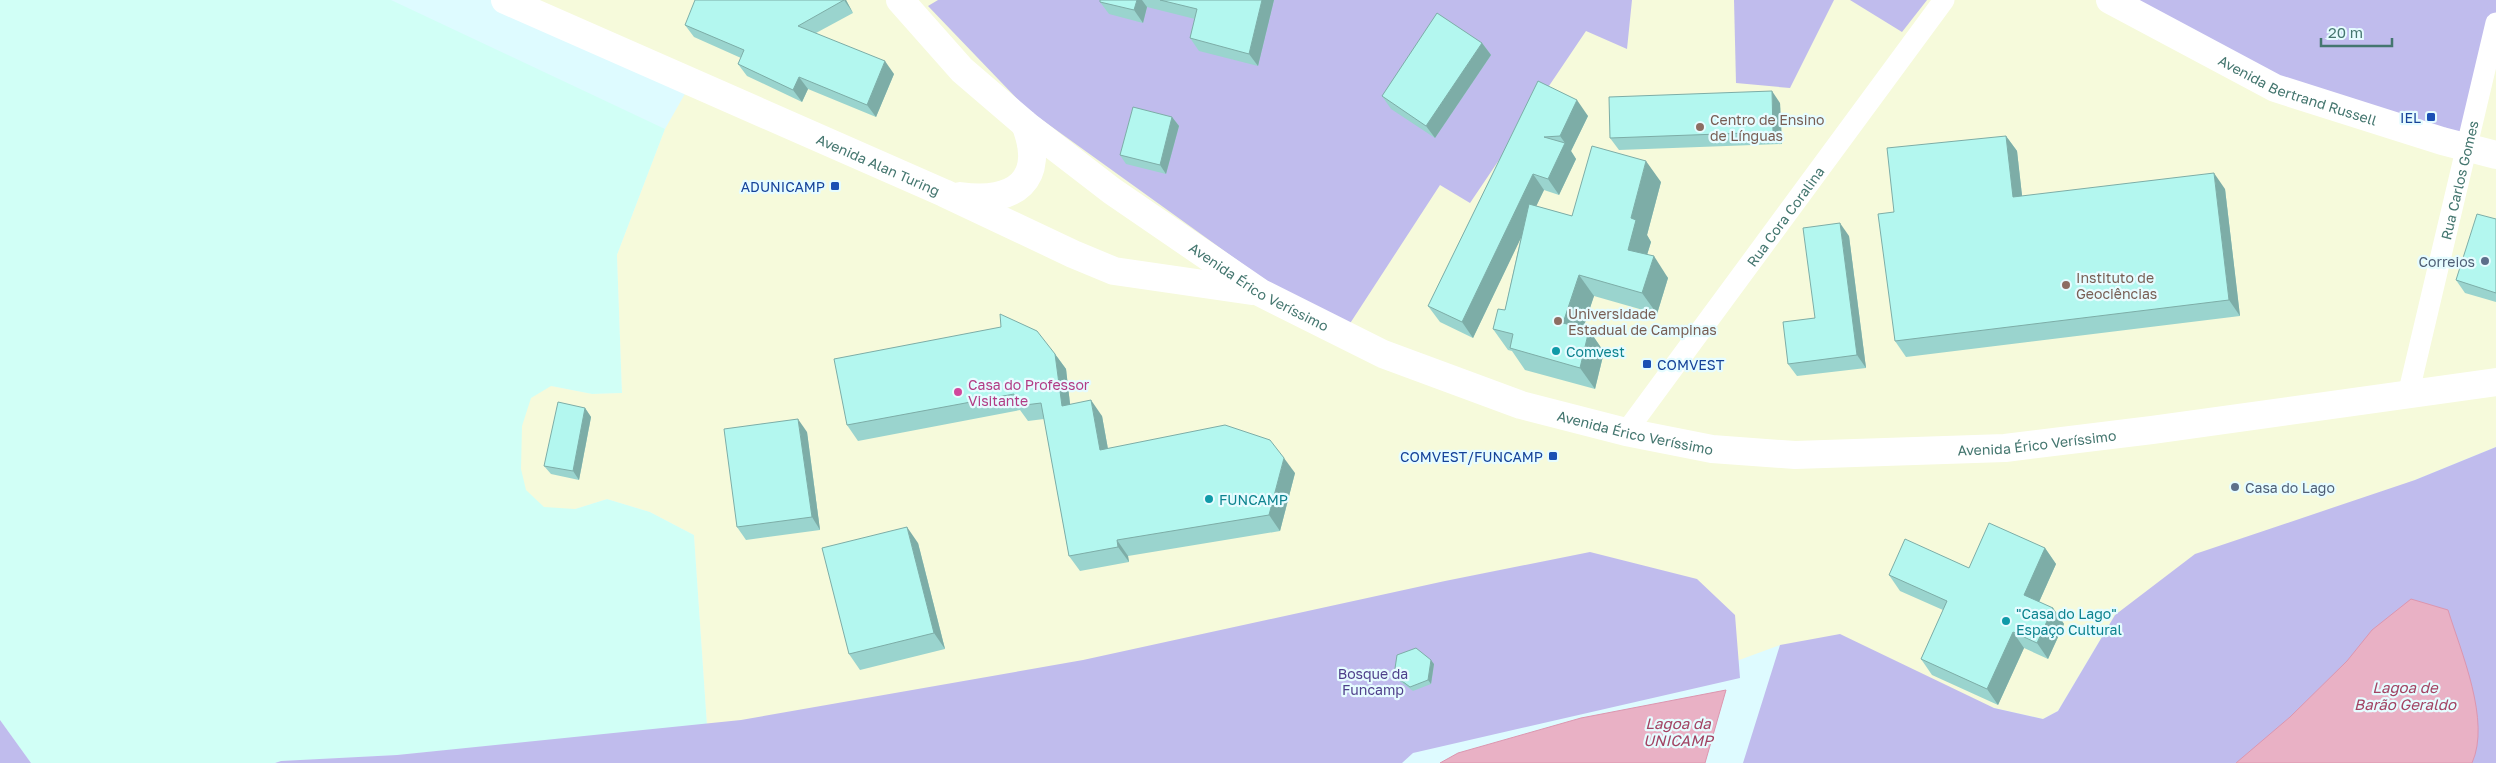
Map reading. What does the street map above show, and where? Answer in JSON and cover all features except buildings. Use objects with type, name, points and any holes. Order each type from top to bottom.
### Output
[{"type":"street","name":"Avenida Alan Turing","points":[[505,0],[944,193],[1073,254],[1114,271],[1261,293]]},
{"type":"street","name":"Avenida Érico Veríssimo","points":[[900,0],[962,70],[1025,124],[1112,191],[1261,293],[1383,354],[1520,405],[1626,432],[1712,449],[1795,455],[1985,449],[2152,430],[2496,382]]},
{"type":"street","name":"Rua Cora Coralina","points":[[1626,432],[1944,0]]},
{"type":"street","name":"Avenida Bertrand Russell","points":[[2110,0],[2275,88],[2465,148],[2496,155]]},
{"type":"street","name":"Rua Carlos Gomes","points":[[2408,395],[2496,23]]},
{"type":"street","points":[[944,193],[983,199],[1000,196],[1018,187],[1029,175],[1034,156],[1032,141],[1025,124]]},
{"type":"shaded area","points":[[0,0],[391,0],[665,129],[617,255],[622,393],[592,394],[551,386],[575,509],[607,499],[650,512],[694,535],[707,725],[397,755],[281,761],[275,763],[31,763],[0,720]]},
{"type":"shaded area","name":"Universidade Estadual de Campinas","points":[[505,0],[2496,0],[2496,447],[2415,480],[2115,615],[2058,711],[2043,719],[1994,708],[1780,645],[1685,680],[707,725],[694,535],[650,512],[607,499],[575,509],[544,507],[526,490],[521,469],[522,426],[531,398],[551,386],[592,394],[622,393],[617,255],[665,129],[686,92]]},
{"type":"green space","points":[[938,0],[1632,0],[1627,49],[1586,31],[1470,203],[1440,185],[1349,325],[1262,278],[1027,109],[928,6]]},
{"type":"green space","points":[[1734,0],[1834,0],[1790,88],[1736,83]]},
{"type":"green space","points":[[1850,0],[1927,0],[1902,32]]},
{"type":"green space","points":[[2121,0],[2496,0],[2496,24],[2465,148],[2346,111]]},
{"type":"green space","points":[[2496,447],[2496,763],[1743,763],[1780,645],[1840,634],[1994,708],[2043,719],[2058,711],[2115,615],[2195,554],[2415,480]]},
{"type":"green space","name":"Bosque da Funcamp","points":[[1590,552],[1697,579],[1735,615],[1740,678],[1413,753],[1402,763],[275,763],[281,761],[397,755],[741,720],[1083,660],[1445,581]]},
{"type":"green space","points":[[0,720],[31,763],[0,763]]},
{"type":"water","name":"Lagoa de Barão Geraldo","points":[[2411,599],[2448,610],[2472,686],[2476,707],[2477,746],[2472,763],[2236,763],[2290,717],[2347,661],[2372,630]]},
{"type":"water","name":"Lagoa da UNICAMP","points":[[1726,690],[1705,763],[1440,763],[1458,753],[1581,718]]},
{"type":"place","name":"IEL","points":[[2431,117]]},
{"type":"place","name":"Centro de Ensino de Línguas","points":[[1700,127]]},
{"type":"place","name":"ADUNICAMP","points":[[835,186]]},
{"type":"place","name":"Correios","points":[[2485,261]]},
{"type":"place","name":"Instituto de Geociências","points":[[2066,285]]},
{"type":"place","name":"Universidade Estadual de Campinas","points":[[1558,321]]},
{"type":"place","name":"Comvest","points":[[1556,351]]},
{"type":"place","name":"COMVEST","points":[[1647,364]]},
{"type":"place","name":"Casa do Professor Visitante","points":[[958,392]]},
{"type":"place","name":"COMVEST/FUNCAMP","points":[[1553,456]]},
{"type":"place","name":"Casa do Lago","points":[[2235,487]]},
{"type":"place","name":"FUNCAMP","points":[[1209,499]]},
{"type":"place","name":"\"Casa do Lago\" Espaço Cultural","points":[[2006,621]]}]
